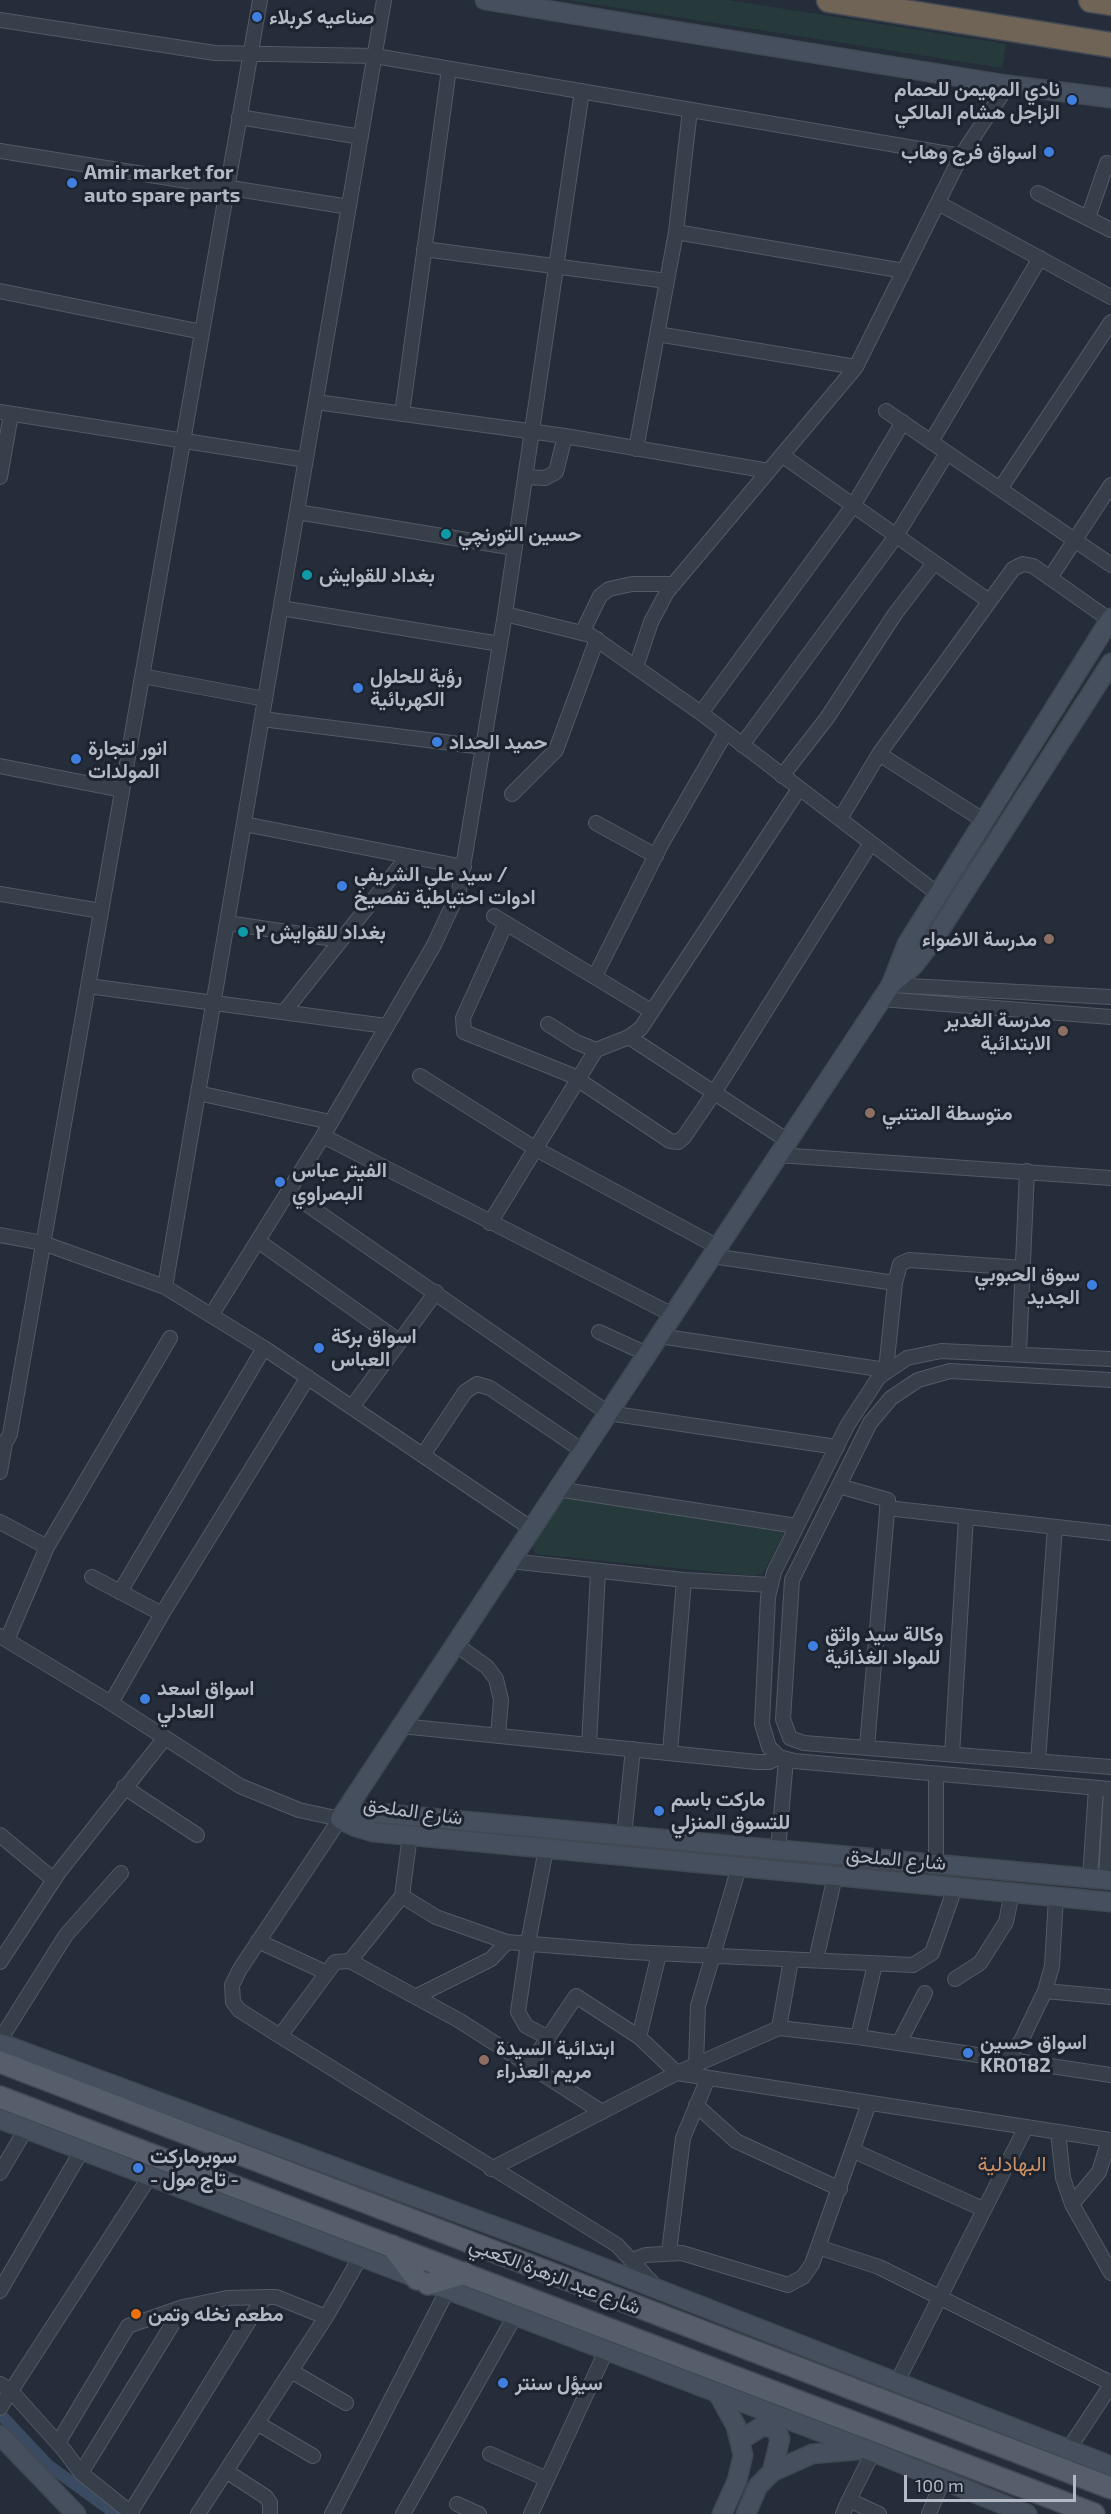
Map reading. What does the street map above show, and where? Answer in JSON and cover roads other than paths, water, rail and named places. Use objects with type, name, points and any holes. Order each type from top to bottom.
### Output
[{"type":"highway","points":[[830,0],[839,0]]},
{"type":"highway","points":[[830,0],[896,5],[1111,45]]},
{"type":"highway","points":[[1091,0],[1111,3]]},
{"type":"main road","name":"شارع عبد الزهرة الكعبي","points":[[0,2062],[1111,2488]]},
{"type":"main road","points":[[80,2127],[92,2114],[89,2096]]},
{"type":"main road","name":"شارع عبد الزهرة الكعبي","points":[[0,2097],[391,2245],[1067,2508],[1094,2514]]},
{"type":"main road","points":[[132,2147],[135,2129],[150,2119]]},
{"type":"main road","points":[[391,2245],[431,2285],[465,2274]]},
{"type":"street","points":[[0,1472],[2,1444],[9,1434],[43,1244],[260,0]]},
{"type":"street","points":[[165,1287],[384,0]]},
{"type":"street","points":[[485,0],[1008,85],[1111,98]]},
{"type":"street","points":[[0,20],[215,53],[375,56],[961,156]]},
{"type":"street","points":[[402,414],[449,69]]},
{"type":"street","points":[[636,667],[655,611],[674,584],[856,367],[961,156],[1008,85]]},
{"type":"street","points":[[212,1314],[289,1192],[448,919],[464,867],[558,267],[582,91]]},
{"type":"street","points":[[636,448],[676,232],[690,110]]},
{"type":"street","points":[[239,117],[361,137]]},
{"type":"street","points":[[0,151],[349,207]]},
{"type":"street","points":[[1088,218],[1107,163]]},
{"type":"street","points":[[1038,193],[1111,230]]},
{"type":"street","points":[[938,203],[1111,297]]},
{"type":"street","points":[[676,232],[904,271]]},
{"type":"street","points":[[424,249],[667,282]]},
{"type":"street","points":[[931,442],[1040,258]]},
{"type":"street","points":[[0,291],[202,332]]},
{"type":"street","points":[[1000,489],[1111,322]]},
{"type":"street","points":[[657,334],[856,367]]},
{"type":"street","points":[[316,402],[565,436],[769,471]]},
{"type":"street","points":[[886,411],[1111,565]]},
{"type":"street","points":[[0,477],[6,413],[306,460]]},
{"type":"street","points":[[701,713],[854,506],[903,422]]},
{"type":"street","points":[[525,477],[545,478],[556,472],[565,436]]},
{"type":"street","points":[[742,745],[896,536],[947,453]]},
{"type":"street","points":[[783,456],[989,601]]},
{"type":"street","points":[[1050,578],[1111,485]]},
{"type":"street","points":[[297,512],[514,548]]},
{"type":"street","points":[[782,776],[827,718],[895,614],[934,563]]},
{"type":"street","points":[[658,2290],[618,2246],[239,2010],[233,2002],[232,1985],[258,1941],[886,992],[907,944],[1110,619],[1032,566],[1023,564],[1013,569],[879,754],[840,819]]},
{"type":"street","points":[[583,631],[600,596],[609,589],[632,584],[674,584]]},
{"type":"street","points":[[281,608],[500,644]]},
{"type":"street","points":[[505,614],[583,631],[597,639],[701,713],[938,894]]},
{"type":"street","points":[[512,794],[556,750],[597,639]]},
{"type":"street","points":[[886,992],[913,966],[932,942],[1111,663]]},
{"type":"street","points":[[142,676],[266,699]]},
{"type":"street","points":[[262,719],[483,747]]},
{"type":"street","points":[[595,976],[656,856],[726,732]]},
{"type":"street","points":[[879,754],[983,820]]},
{"type":"street","points":[[0,766],[122,790]]},
{"type":"street","points":[[490,1223],[596,1050],[629,1036],[641,1028],[799,789]]},
{"type":"street","points":[[596,823],[656,856]]},
{"type":"street","points":[[244,824],[464,867]]},
{"type":"street","points":[[651,1011],[500,919],[462,1028],[468,1035],[578,1079],[674,1142],[684,1137],[714,1093],[872,843]]},
{"type":"street","points":[[284,1012],[408,856]]},
{"type":"street","points":[[0,894],[101,911]]},
{"type":"street","points":[[227,923],[341,940]]},
{"type":"street","points":[[88,986],[386,1026]]},
{"type":"street","points":[[886,992],[1111,997]]},
{"type":"street","points":[[886,992],[1111,1017]]},
{"type":"street","points":[[548,1024],[576,1042],[596,1050]]},
{"type":"street","points":[[629,1036],[714,1093],[783,1148],[1111,1178]]},
{"type":"street","points":[[420,1076],[536,1149],[715,1251],[895,1282]]},
{"type":"street","points":[[198,1093],[330,1122]]},
{"type":"street","points":[[322,1136],[673,1315]]},
{"type":"street","points":[[1019,1353],[1027,1171]]},
{"type":"street","points":[[289,1192],[608,1413],[837,1447]]},
{"type":"street","points":[[0,1235],[43,1244],[165,1287],[264,1347],[531,1529]]},
{"type":"street","points":[[258,1241],[399,1341]]},
{"type":"street","points":[[886,1370],[898,1268],[909,1260],[1023,1268]]},
{"type":"street","points":[[352,1407],[436,1292]]},
{"type":"street","points":[[599,1332],[646,1354]]},
{"type":"street","points":[[659,1336],[886,1370]]},
{"type":"street","points":[[170,1338],[47,1547],[4,1638],[240,1786],[267,1799],[299,1810],[340,1819]]},
{"type":"street","points":[[120,1592],[264,1347]]},
{"type":"street","points":[[783,1758],[769,1747],[762,1724],[770,1585],[797,1526],[860,1403],[886,1370],[923,1353],[965,1350],[1111,1359]]},
{"type":"street","points":[[1054,1376],[1057,1355]]},
{"type":"street","points":[[1111,1380],[950,1371],[918,1380],[897,1392],[879,1409],[792,1580],[784,1727],[790,1738],[796,1742],[1111,1767]]},
{"type":"street","points":[[111,1703],[162,1614],[308,1377]]},
{"type":"street","points":[[423,1455],[465,1392],[477,1384],[490,1388],[583,1451]]},
{"type":"street","points":[[839,1486],[888,1500],[867,1747]]},
{"type":"street","points":[[557,1490],[797,1526]]},
{"type":"street","points":[[813,1494],[831,1501]]},
{"type":"street","points":[[887,1509],[1111,1533]]},
{"type":"street","points":[[952,1754],[966,1517]]},
{"type":"street","points":[[0,1522],[47,1547]]},
{"type":"street","points":[[1038,1761],[1055,1527]]},
{"type":"street","points":[[510,1561],[684,1580],[770,1585]]},
{"type":"street","points":[[589,1745],[598,1572]]},
{"type":"street","points":[[92,1577],[162,1614]]},
{"type":"street","points":[[670,1752],[684,1580]]},
{"type":"street","points":[[455,1644],[487,1667],[496,1679],[501,1700],[498,1736]]},
{"type":"street","points":[[401,1726],[757,1762],[769,1762],[783,1758],[1111,1790],[1102,1879]]},
{"type":"street","points":[[0,1962],[54,1880],[124,1787],[164,1739]]},
{"type":"street","points":[[624,1836],[633,1749]]},
{"type":"street","points":[[778,1850],[783,1758]]},
{"type":"street","points":[[1003,1780],[1005,1758]]},
{"type":"street","points":[[936,1774],[936,1864]]},
{"type":"street","points":[[124,1787],[197,1835]]},
{"type":"street","points":[[1096,1788],[1102,1879]]},
{"type":"street","name":"شارع الملحق","points":[[340,1819],[370,1813],[1102,1879]]},
{"type":"street","name":"شارع الملحق","points":[[340,1819],[369,1831],[1111,1902]]},
{"type":"street","points":[[0,1835],[54,1880]]},
{"type":"street","points":[[350,1961],[402,1896],[410,1835]]},
{"type":"street","points":[[546,1848],[518,2012],[526,2026],[549,2038]]},
{"type":"street","points":[[696,2065],[699,2006],[740,1867]]},
{"type":"street","points":[[996,1870],[999,1881],[1011,1893]]},
{"type":"street","points":[[121,1873],[66,1935],[0,2042],[658,2290],[1111,2466]]},
{"type":"street","points":[[955,1980],[980,1963],[1006,1922],[1011,1893],[1028,1873]]},
{"type":"street","points":[[816,1960],[836,1876]]},
{"type":"street","points":[[402,1896],[436,1917],[507,1942],[659,1954],[913,1965],[933,1953],[955,1888]]},
{"type":"street","points":[[1005,2059],[1021,2041],[1045,1991],[1052,1966],[1056,1897]]},
{"type":"street","points":[[258,1941],[327,1973]]},
{"type":"street","points":[[417,1996],[491,1959],[507,1942]]},
{"type":"street","points":[[639,2037],[659,1954]]},
{"type":"street","points":[[779,2028],[791,1960]]},
{"type":"street","points":[[280,2036],[335,1962],[350,1961],[417,1996],[602,2112]]},
{"type":"street","points":[[858,2037],[876,1964]]},
{"type":"street","points":[[1045,1991],[1111,1998]]},
{"type":"street","points":[[899,2043],[925,1993]]},
{"type":"street","points":[[529,2066],[576,1996],[639,2037],[677,2073],[1110,2140],[1099,2172],[1072,2204]]},
{"type":"street","points":[[491,2169],[677,2073],[779,2028],[858,2037],[1111,2075]]},
{"type":"street","points":[[669,2252],[683,2138],[708,2078]]},
{"type":"street","points":[[632,2260],[646,2254],[682,2253],[788,2285],[804,2277],[840,2189],[869,2103]]},
{"type":"street","points":[[696,2105],[736,2141],[840,2189]]},
{"type":"street","points":[[0,2119],[717,2392],[1027,2514]]},
{"type":"street","points":[[896,2384],[1026,2127]]},
{"type":"street","points":[[0,2173],[26,2129]]},
{"type":"street","points":[[1058,2132],[1063,2178],[1072,2204],[1111,2273]]},
{"type":"street","points":[[0,2291],[82,2150]]},
{"type":"street","points":[[854,2151],[983,2209]]},
{"type":"street","points":[[0,2408],[5,2387],[150,2176]]},
{"type":"street","points":[[818,2247],[879,2267],[1111,2384],[1068,2450]]},
{"type":"street","points":[[198,2514],[326,2317],[361,2256]]},
{"type":"street","points":[[332,2514],[431,2285]]},
{"type":"street","points":[[5,2387],[58,2443],[81,2473],[131,2513],[260,2303],[267,2297]]},
{"type":"street","points":[[58,2443],[128,2326],[183,2307],[227,2298],[276,2297],[326,2317]]},
{"type":"street","points":[[81,2473],[183,2307]]},
{"type":"street","points":[[403,2514],[515,2316]]},
{"type":"street","points":[[531,2514],[606,2351]]},
{"type":"street","points":[[291,2371],[346,2403]]},
{"type":"street","points":[[717,2392],[741,2440],[743,2455],[740,2472],[722,2514]]},
{"type":"street","points":[[257,2423],[313,2456]]},
{"type":"street","points":[[741,2440],[761,2427],[770,2427],[777,2432],[780,2439],[772,2472]]},
{"type":"street","points":[[0,2435],[76,2514]]},
{"type":"street","points":[[746,2514],[758,2486],[772,2472],[825,2451],[873,2452]]},
{"type":"street","points":[[843,2514],[873,2452]]},
{"type":"street","points":[[490,2454],[547,2479]]},
{"type":"street","points":[[226,2471],[266,2497],[270,2503],[270,2514]]},
{"type":"street","points":[[929,2514],[942,2482]]},
{"type":"street","points":[[849,2500],[879,2514]]},
{"type":"street","points":[[457,2504],[479,2514]]},
{"type":"waterway","points":[[4,2418],[48,2465],[116,2514]]},
{"type":"place","name":"صناعيه كربلاء","points":[[257,17]]},
{"type":"place","name":"نادي المهيمن للحمام الزاجل هشام المالكي","points":[[1072,100]]},
{"type":"place","name":"اسواق فرج وهاب","points":[[1049,152]]},
{"type":"place","name":"Amir market for auto spare parts","points":[[72,183]]},
{"type":"place","name":"حسين التورنچي","points":[[446,534]]},
{"type":"place","name":"بغداد للقوايش","points":[[307,575]]},
{"type":"place","name":"رؤية للحلول الكهربائية","points":[[358,688]]},
{"type":"place","name":"حميد الحداد","points":[[437,742]]},
{"type":"place","name":"انور لتجارة المولدات","points":[[76,759]]},
{"type":"place","name":"سيد علي الشريفي / ادوات احتياطية تفصيخ","points":[[342,886]]},
{"type":"place","name":"بغداد للقوايش ٢","points":[[243,932]]},
{"type":"place","name":"مدرسة الاضواء","points":[[1049,939]]},
{"type":"place","name":"مدرسة الغدير الابتدائية","points":[[1063,1031]]},
{"type":"place","name":"متوسطة المتنبي","points":[[870,1113]]},
{"type":"place","name":"الفيتر عباس البصراوي","points":[[280,1182]]},
{"type":"place","name":"سوق الحبوبي الجديد","points":[[1092,1285]]},
{"type":"place","name":"اسواق بركة العباس","points":[[319,1348]]},
{"type":"place","name":"وكالة سيد واثق للمواد الغذائية","points":[[813,1646]]},
{"type":"place","name":"اسواق اسعد العادلي","points":[[145,1699]]},
{"type":"place","name":"ماركت باسم للتسوق المنزلي","points":[[659,1811]]},
{"type":"place","name":"اسواق حسين KR0182","points":[[968,2053]]},
{"type":"place","name":"ابتدائية السيدة مريم العذراء","points":[[484,2060]]},
{"type":"place","name":"سوبرماركت - تاج مول -","points":[[138,2168]]},
{"type":"place","name":"مطعم نخله وتمن","points":[[136,2314]]},
{"type":"place","name":"سيؤل سنتر","points":[[503,2383]]},
{"type":"district","name":"البهادلية","points":[[1012,2164]]}]
